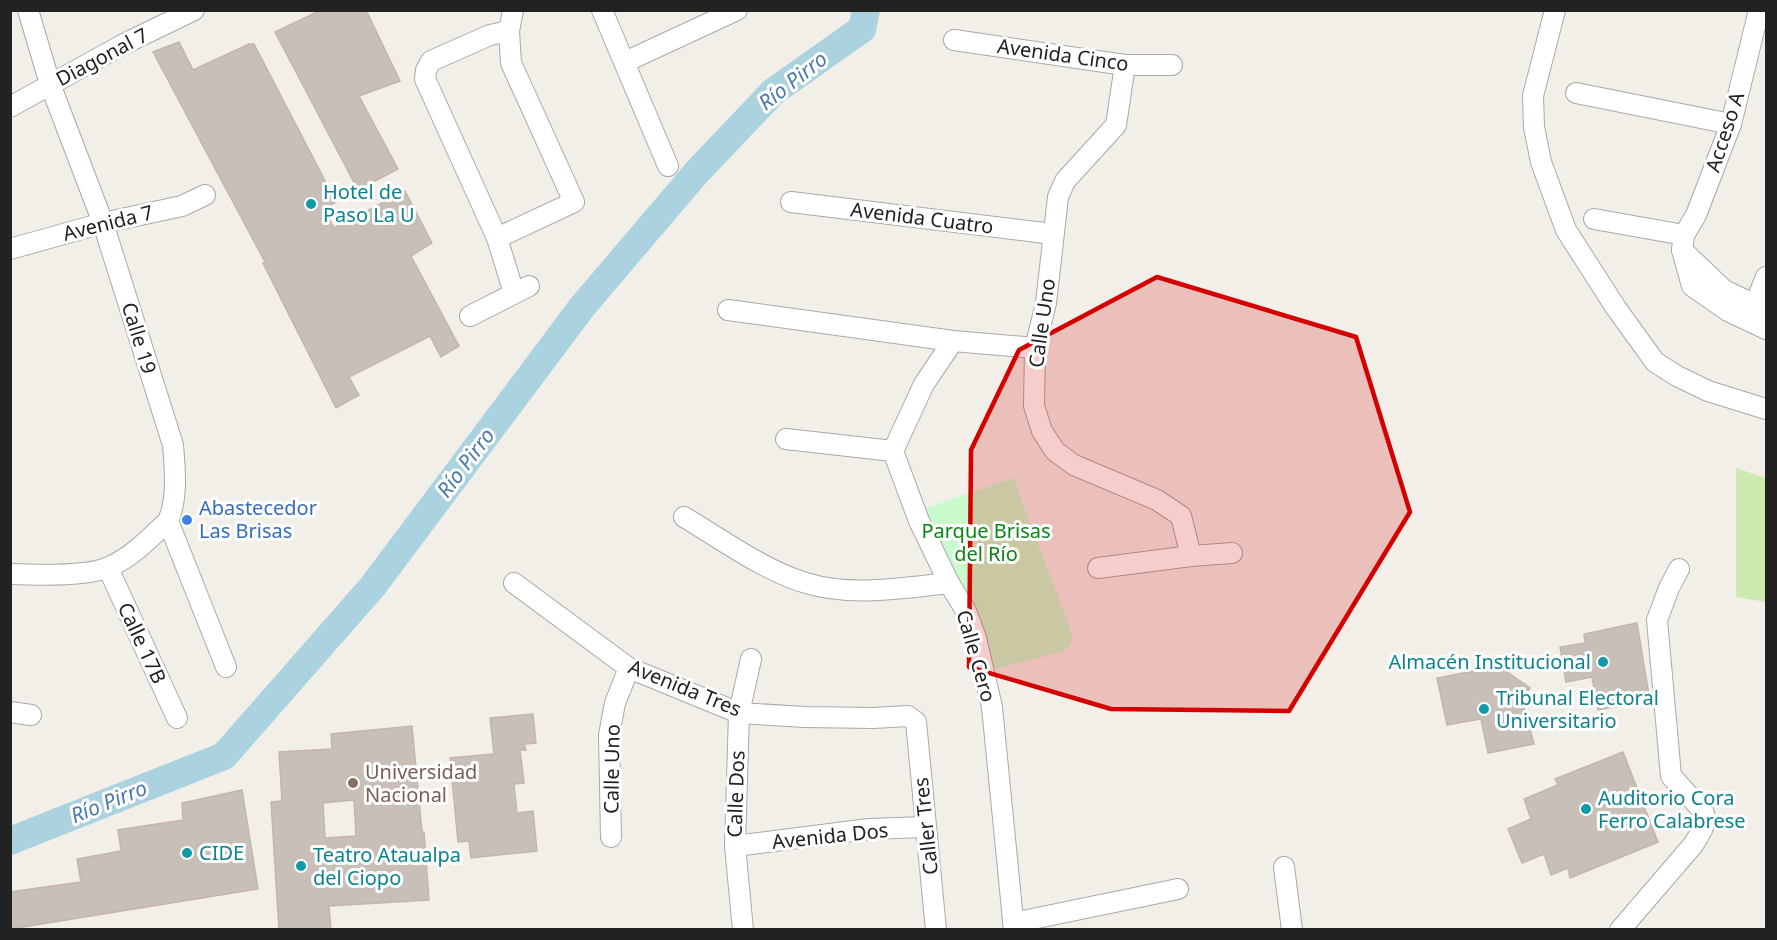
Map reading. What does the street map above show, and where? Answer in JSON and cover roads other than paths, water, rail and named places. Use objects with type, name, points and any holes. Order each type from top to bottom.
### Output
[{"type":"street","name":"Calle 19","points":[[28,10],[50,84],[103,223],[173,446],[175,478],[173,510],[168,521]]},
{"type":"street","name":"Diagonal 7","points":[[10,107],[122,45],[194,10]]},
{"type":"street","points":[[497,238],[573,202],[511,63],[509,31],[513,10]]},
{"type":"street","points":[[603,10],[668,166]]},
{"type":"street","points":[[624,62],[737,10]]},
{"type":"street","points":[[1554,10],[1533,96],[1534,127],[1541,162],[1566,230],[1616,308],[1655,362],[1708,391],[1767,409]]},
{"type":"street","name":"Acceso A","points":[[1683,242],[1696,215],[1731,124],[1759,10]]},
{"type":"street","points":[[470,316],[522,289],[425,80],[426,70],[431,61],[490,35],[509,31]]},
{"type":"street","name":"Avenida Cinco","points":[[954,40],[1125,65],[1172,65]]},
{"type":"street","name":"Calle Uno","points":[[1125,65],[1116,125],[1065,181],[1058,197],[1046,303],[1035,348],[1034,406],[1042,431],[1054,451],[1074,465],[1156,500],[1180,516],[1191,556]]},
{"type":"street","points":[[1576,93],[1731,124]]},
{"type":"street","name":"Avenida 7","points":[[10,249],[103,223],[182,206],[205,195]]},
{"type":"street","name":"Avenida Cuatro","points":[[791,202],[1053,234]]},
{"type":"street","points":[[1594,219],[1683,242],[1724,290],[1761,307],[1767,277]]},
{"type":"street","points":[[1683,242],[1692,286],[1728,311],[1767,329]]},
{"type":"street","points":[[728,310],[953,340],[1035,348]]},
{"type":"street","points":[[786,439],[893,451],[924,384],[953,340]]},
{"type":"street","name":"Calle Cero","points":[[893,451],[919,521],[949,583],[966,611],[976,638],[992,707],[1014,926]]},
{"type":"street","points":[[684,517],[781,574],[808,584],[850,590],[882,590],[949,583]]},
{"type":"street","points":[[10,574],[66,575],[108,568],[141,547],[168,521],[226,667]]},
{"type":"street","points":[[1098,568],[1232,553]]},
{"type":"street","name":"Calle 17B","points":[[108,568],[177,718]]},
{"type":"street","points":[[1620,930],[1693,845],[1705,818],[1703,811],[1671,776],[1657,621],[1669,588],[1679,569]]},
{"type":"street","name":"Avenida Tres","points":[[514,583],[629,668],[739,713],[816,717],[908,716],[916,723]]},
{"type":"street","name":"Calle Dos","points":[[743,930],[735,846],[739,713],[751,659]]},
{"type":"street","name":"Calle Uno","points":[[611,837],[609,735],[615,703],[629,668]]},
{"type":"street","points":[[10,712],[32,715]]},
{"type":"street","name":"Caller Tres","points":[[916,723],[936,930]]},
{"type":"street","name":"Avenida Dos","points":[[735,846],[870,829],[925,827]]},
{"type":"street","points":[[1284,867],[1292,930]]},
{"type":"street","points":[[1014,926],[1178,889]]},
{"type":"waterway","name":"Río Pirro","points":[[10,841],[224,756],[373,586],[582,307],[696,173],[773,92],[862,29],[866,10]]},
{"type":"place","name":"Hotel de Paso La U","points":[[311,204]]},
{"type":"place","name":"Abastecedor Las Brisas","points":[[187,520]]},
{"type":"place","name":"Almacén Institucional","points":[[1603,662]]},
{"type":"place","name":"Tribunal Electoral Universitario","points":[[1484,709]]},
{"type":"place","name":"Universidad Nacional","points":[[353,783]]},
{"type":"place","name":"Auditorio Cora Ferro Calabrese","points":[[1586,809]]},
{"type":"place","name":"CIDE","points":[[187,853]]},
{"type":"place","name":"Teatro Ataualpa del Ciopo","points":[[301,866]]},
{"type":"park label","name":"Parque Brisas del Río","points":[[986,542]]}]
